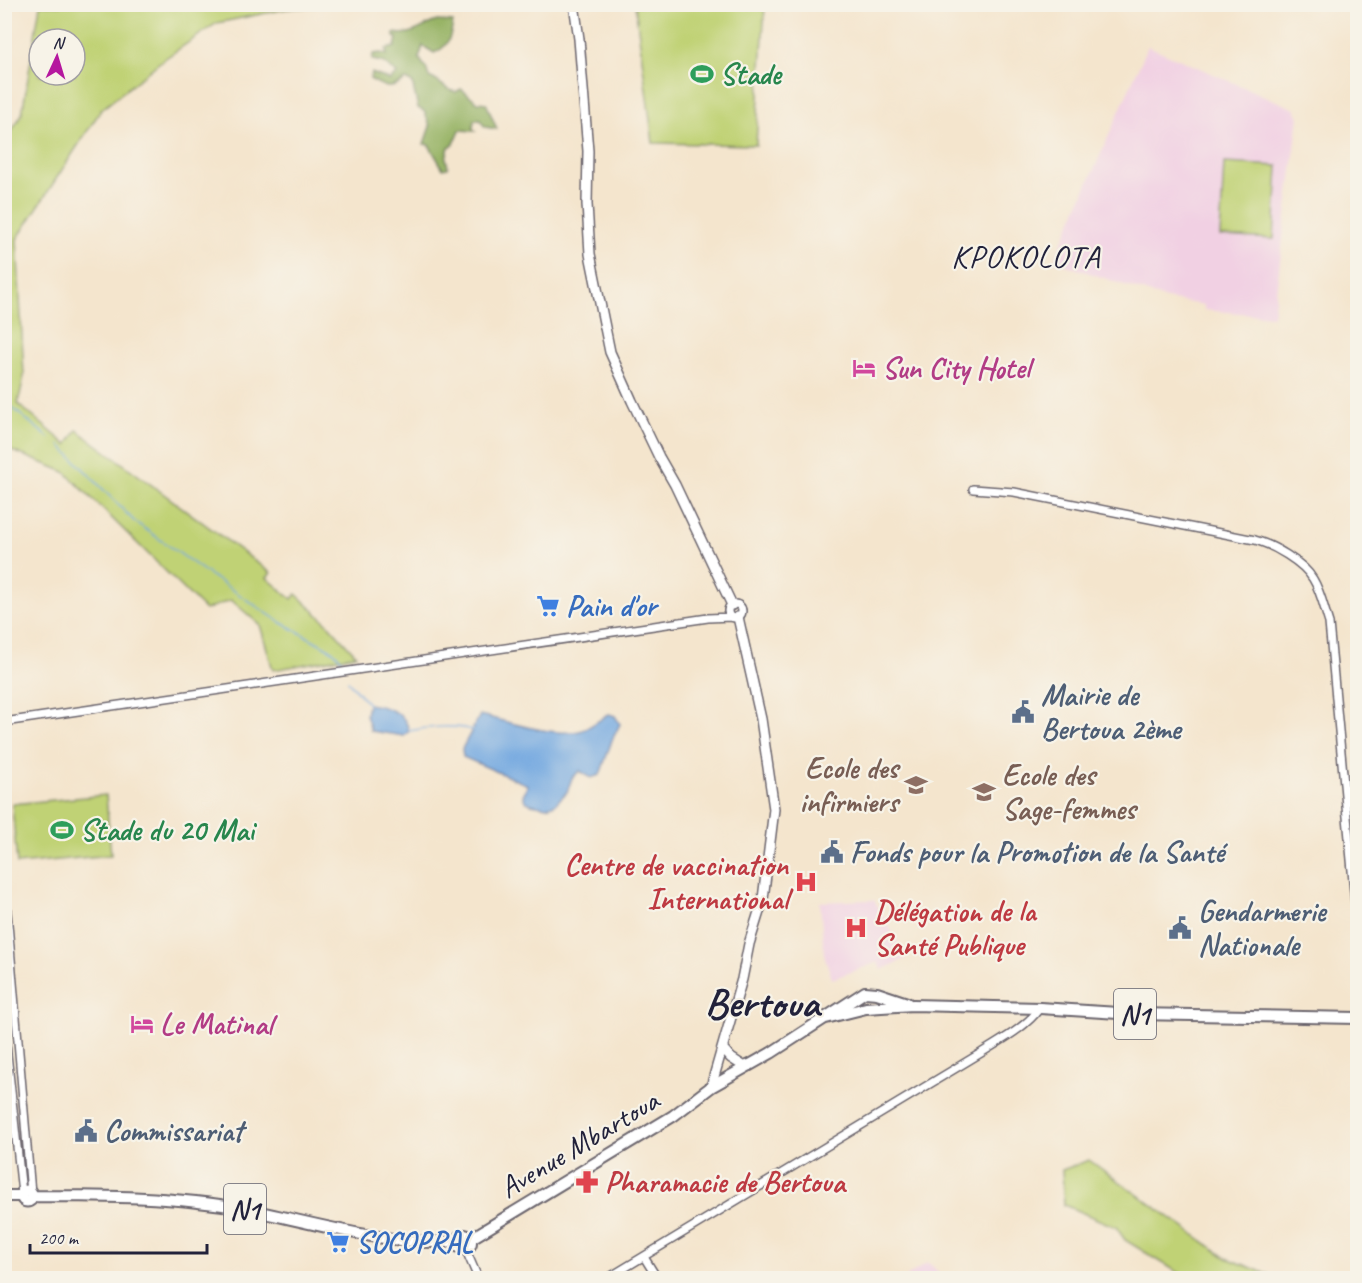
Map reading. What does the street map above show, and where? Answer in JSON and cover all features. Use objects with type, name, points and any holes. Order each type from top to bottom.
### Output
[{"type":"highway","name":"N1","points":[[711,1087],[771,1053],[865,992],[877,993],[914,1005]]},
{"type":"highway","name":"N1","points":[[826,1018],[867,1008],[914,1005],[1040,1008],[1134,1014],[1358,1018]]},
{"type":"highway","name":"Avenue Mbartoua","points":[[464,1243],[673,1116],[711,1087]]},
{"type":"highway","name":"N1","points":[[4,1196],[182,1200],[245,1209],[319,1226],[395,1239],[464,1243]]},
{"type":"main road","points":[[574,4],[588,151],[587,204],[590,254],[610,352],[731,607]]},
{"type":"main road","points":[[711,1087],[763,899],[774,809],[761,719],[735,617]]},
{"type":"main road","points":[[723,1048],[738,1063],[745,1067],[748,1065]]},
{"type":"street","points":[[973,489],[1014,492],[1264,542],[1289,556],[1312,576],[1329,623],[1358,935]]},
{"type":"street","points":[[4,722],[708,618],[735,617],[742,609],[739,605],[731,607],[708,618]]},
{"type":"street","points":[[731,607],[729,613],[735,617]]},
{"type":"street","points":[[4,878],[27,1195]]},
{"type":"street","points":[[608,1278],[981,1053],[1017,1030],[1040,1008]]},
{"type":"street","points":[[4,1026],[27,1195]]},
{"type":"street","points":[[464,1243],[478,1278]]},
{"type":"street","points":[[644,1257],[657,1278]]},
{"type":"shaded area","points":[[1148,46],[1295,109],[1299,117],[1273,316],[1204,310],[1204,305],[1166,299],[1054,261]]},
{"type":"shaded area","name":"Délégation de la Santé Publique","points":[[874,900],[907,958],[881,970],[878,962],[832,979],[824,954],[820,902]]},
{"type":"shaded area","points":[[928,1262],[944,1278],[905,1278]]},
{"type":"green space","points":[[40,5],[334,5],[286,9],[217,23],[160,62],[101,110],[17,239],[24,376],[18,404],[67,445],[77,430],[271,573],[267,578],[292,599],[296,594],[356,655],[273,670],[260,625],[231,600],[205,610],[65,472],[5,448],[5,142],[22,114],[27,84],[27,87],[87,87],[87,27],[36,27]]},
{"type":"green space","name":"Stade","points":[[635,5],[765,5],[756,145],[653,143]]},
{"type":"green space","points":[[437,21],[453,22],[450,36],[443,48],[434,53],[423,46],[419,58],[429,77],[452,91],[456,92],[461,89],[478,102],[486,103],[497,129],[485,127],[480,120],[474,120],[473,129],[475,131],[460,130],[454,144],[449,147],[446,158],[448,168],[443,169],[429,145],[424,144],[430,126],[424,111],[418,108],[412,82],[406,80],[388,87],[370,79],[372,73],[390,80],[397,73],[382,62],[372,60],[373,54],[387,55],[386,49],[395,47],[397,38],[394,37],[394,33],[406,34]]},
{"type":"green space","points":[[1224,163],[1278,166],[1274,239],[1220,236]]},
{"type":"green space","name":"Stade du 20 Mai","points":[[106,795],[111,855],[17,864],[12,804]]},
{"type":"green space","points":[[1089,1160],[1227,1258],[1277,1278],[1187,1278],[1125,1240],[1116,1227],[1064,1205],[1062,1170]]},
{"type":"water","points":[[368,704],[394,711],[404,719],[409,731],[404,736],[371,731],[366,715]]},
{"type":"water","points":[[609,714],[615,716],[620,724],[600,775],[591,778],[580,771],[572,778],[567,792],[555,804],[547,807],[525,801],[523,795],[528,785],[463,757],[462,749],[480,715],[549,731],[575,732],[585,729]]},
{"type":"waterway","points":[[4,401],[49,438]]},
{"type":"waterway","points":[[60,445],[134,521],[277,620],[333,651],[342,660]]},
{"type":"waterway","points":[[348,681],[369,705]]},
{"type":"waterway","points":[[409,731],[433,727],[475,731]]},
{"type":"place","name":"Stade","points":[[702,74]]},
{"type":"place","name":"Sun City Hotel","points":[[864,368]]},
{"type":"place","name":"Pain d'or","points":[[548,606]]},
{"type":"place","name":"Mairie de Bertoua 2ème","points":[[1023,712]]},
{"type":"place","name":"Ecole des infirmiers","points":[[916,785]]},
{"type":"place","name":"Ecole des Sage-femmes","points":[[984,792]]},
{"type":"place","name":"Stade du 20 Mai","points":[[62,830]]},
{"type":"place","name":"Fonds pour la Promotion de la Santé","points":[[832,852]]},
{"type":"place","name":"Centre de vaccination International","points":[[806,882]]},
{"type":"place","name":"Délégation de la Santé Publique","points":[[856,928]]},
{"type":"place","name":"Gendarmerie Nationale","points":[[1180,928]]},
{"type":"place","name":"Le Matinal","points":[[142,1024]]},
{"type":"place","name":"Commissariat","points":[[86,1131]]},
{"type":"place","name":"Pharamacie de Bertoua","points":[[587,1182]]},
{"type":"place","name":"SOCOPRAL","points":[[338,1242]]},
{"type":"district","name":"KPOKOLOTA","points":[[1026,256]]},
{"type":"district","name":"Bertoua","points":[[762,1003]]}]
